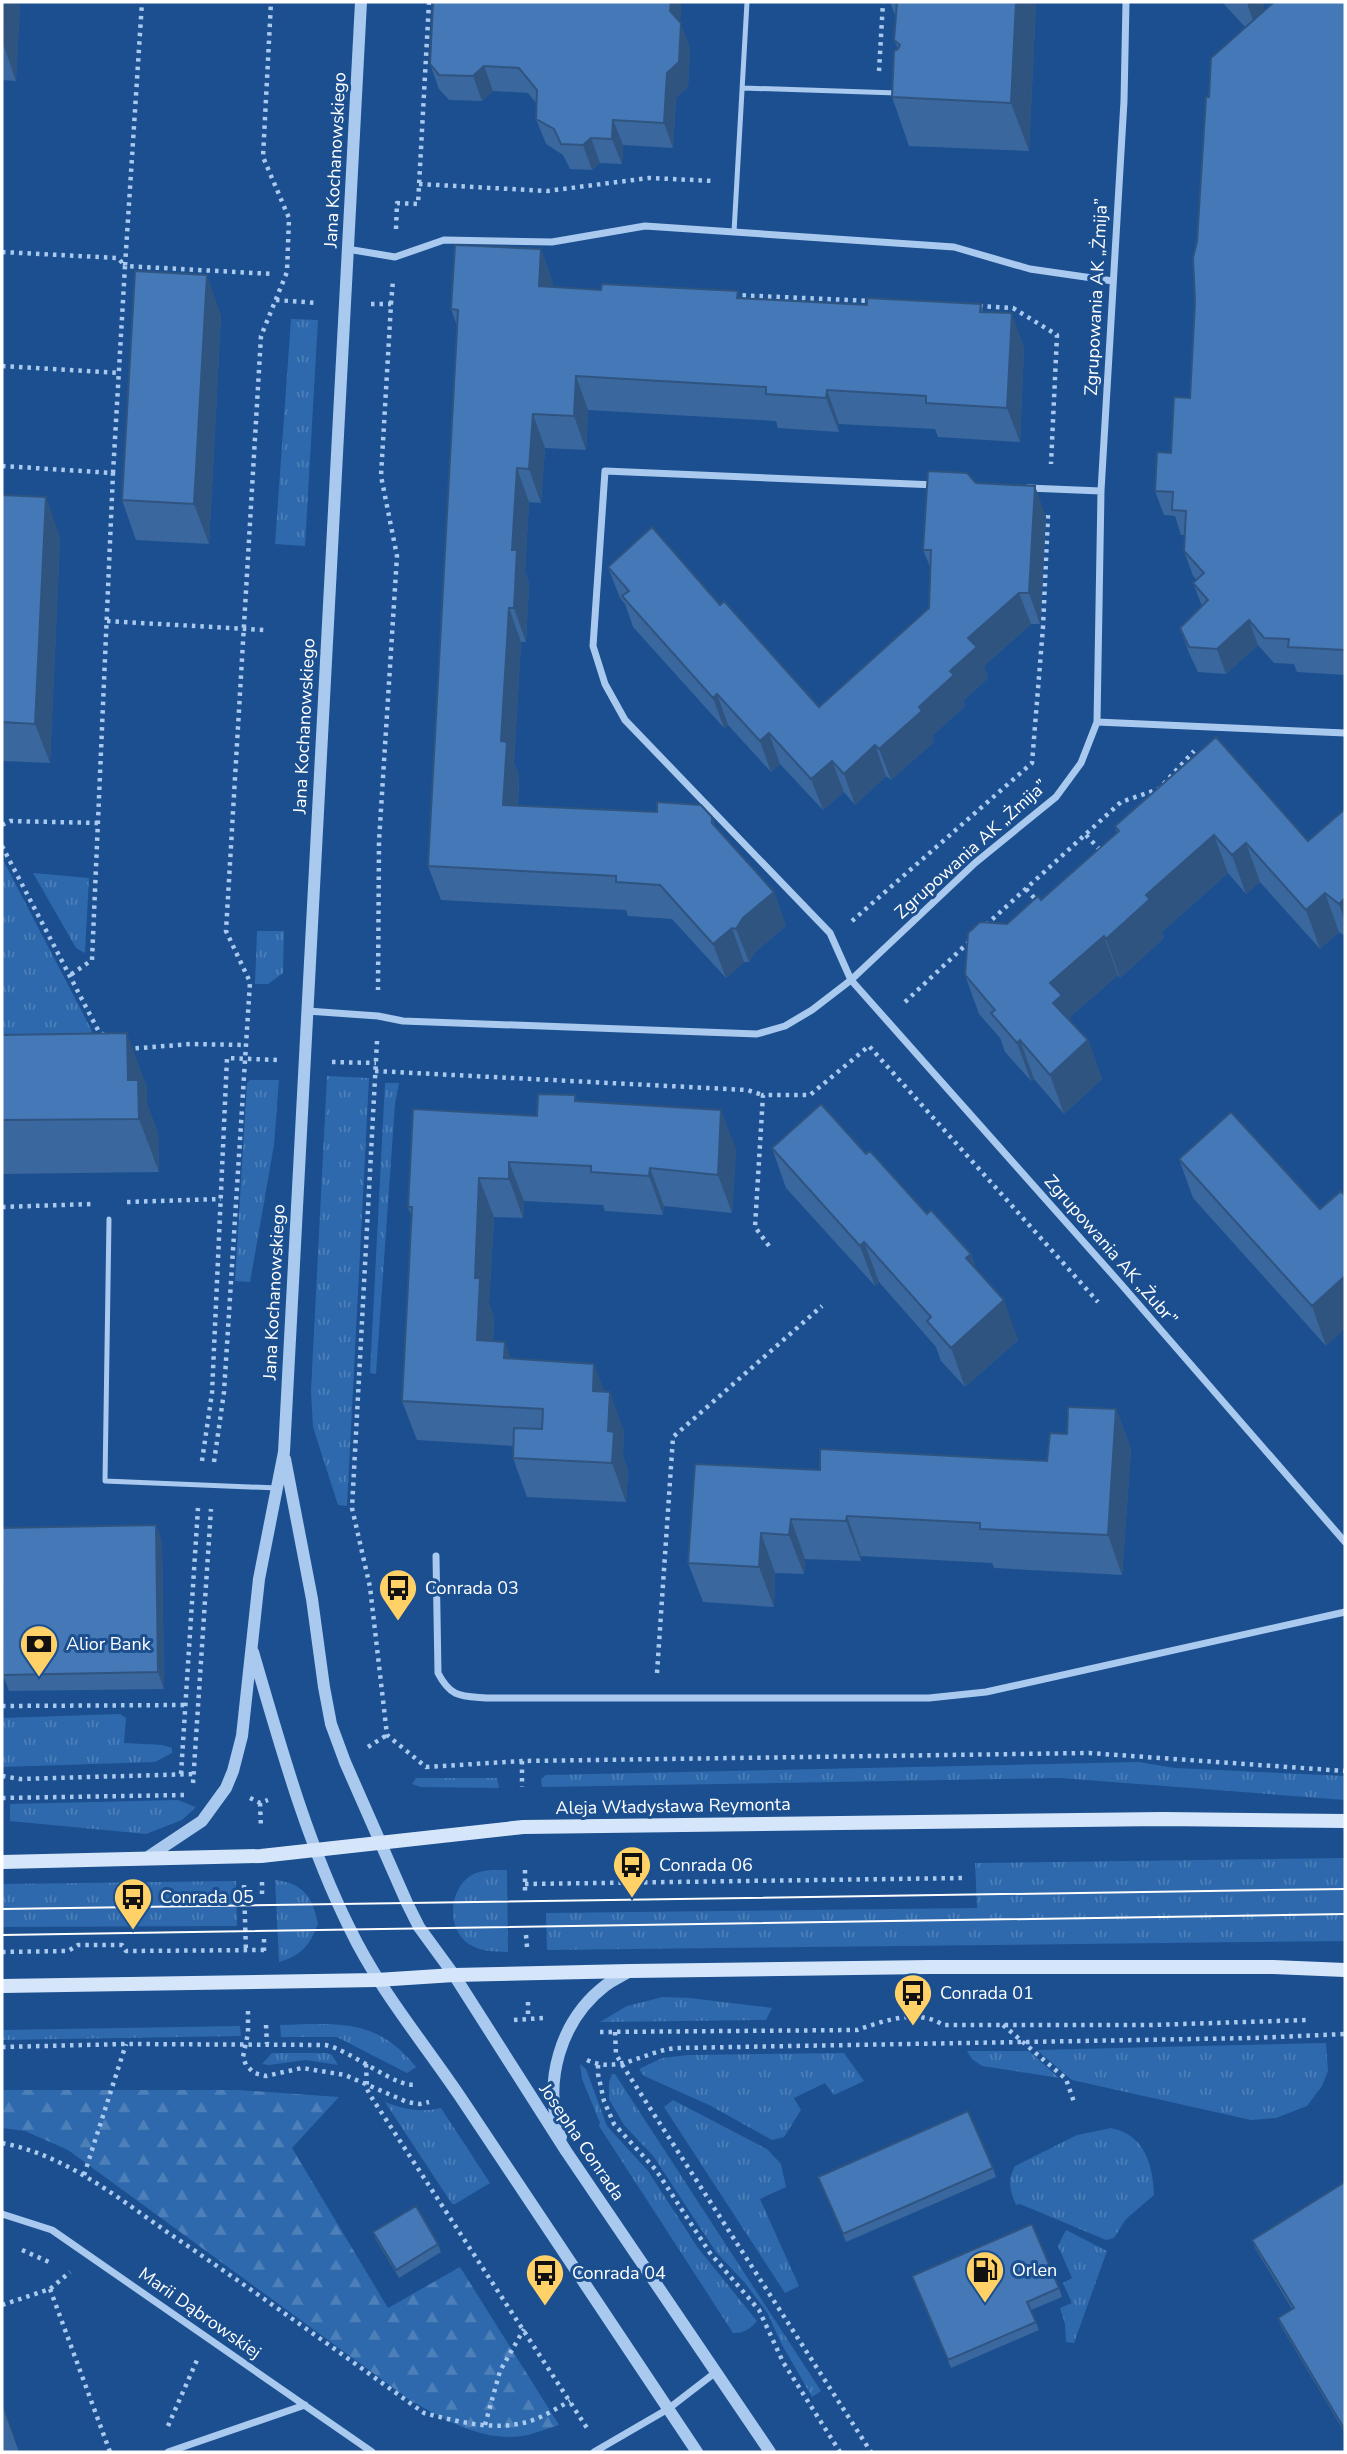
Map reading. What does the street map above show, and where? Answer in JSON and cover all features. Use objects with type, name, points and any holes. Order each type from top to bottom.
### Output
[{"type":"main road","name":"Aleja Władysława Reymonta","points":[[2,1862],[261,1856],[523,1827],[1163,1819],[1345,1821]]},
{"type":"main road","points":[[2,1986],[377,1980],[454,1975],[630,1971],[1022,1967],[1273,1967],[1345,1970]]},
{"type":"street","name":"Jana Kochanowskiego","points":[[317,1851],[284,1755],[251,1644],[258,1579],[284,1452],[361,2]]},
{"type":"street","name":"Zgrupowania AK „Żmija”","points":[[307,1011],[378,1016],[403,1021],[757,1034],[785,1026],[812,1010],[851,980],[975,863],[1056,797],[1081,763],[1097,722],[1101,491],[1124,101],[1126,2]]},
{"type":"street","points":[[347,249],[395,257],[443,240],[552,243],[645,226],[954,247],[1030,268],[1112,281]]},
{"type":"street","name":"Zgrupowania AK „Żubr”","points":[[939,485],[605,471],[593,646],[604,684],[625,720],[830,933],[851,980],[1345,1542]]},
{"type":"street","points":[[1022,488],[1101,491]]},
{"type":"street","points":[[1097,722],[1345,733]]},
{"type":"street","name":"Jana Kochanowskiego","points":[[284,1452],[312,1598],[331,1724],[381,1843]]},
{"type":"street","points":[[436,1556],[438,1674],[445,1687],[457,1695],[486,1698],[929,1698],[976,1694],[1345,1612]]},
{"type":"street","points":[[145,1859],[202,1822],[226,1788],[242,1736],[251,1644]]},
{"type":"street","name":"Josepha Conrada","points":[[381,1843],[419,1927],[454,1975],[566,2151],[770,2452]]},
{"type":"street","points":[[317,1851],[338,1905],[377,1980],[454,2088],[697,2452]]},
{"type":"street","points":[[566,2151],[554,2105],[554,2077],[561,2047],[587,2004],[606,1985],[630,1971]]},
{"type":"street","name":"Marii Dąbrowskiej","points":[[2,2214],[52,2230],[372,2452]]},
{"type":"street","points":[[597,2450],[668,2409],[716,2371]]},
{"type":"street","points":[[167,2452],[305,2405]]},
{"type":"lane","points":[[734,232],[747,2]]},
{"type":"lane","points":[[743,88],[900,93]]},
{"type":"lane","points":[[110,1219],[105,1481],[277,1488]]},
{"type":"path","points":[[69,976],[92,960],[113,473],[142,2]]},
{"type":"path","points":[[2,1798],[191,1795],[195,1773],[212,1485],[225,1392],[250,982],[226,931],[261,336],[287,272],[289,218],[263,157],[271,2]]},
{"type":"path","points":[[429,2],[418,204],[397,203],[381,476],[397,556],[379,841],[378,1016],[352,1508],[370,1587],[387,1735],[426,1767],[522,1761],[1089,1753],[1345,1771]]},
{"type":"path","points":[[877,92],[883,2]]},
{"type":"path","points":[[419,184],[547,191],[649,178],[737,182]]},
{"type":"path","points":[[2,252],[118,258],[125,266],[273,274]]},
{"type":"path","points":[[734,295],[874,301]]},
{"type":"path","points":[[276,300],[391,304]]},
{"type":"path","points":[[830,933],[849,924],[1032,763],[1043,626],[1057,335],[1013,308],[971,306]]},
{"type":"path","points":[[2,366],[119,373]]},
{"type":"path","points":[[2,466],[113,473]]},
{"type":"path","points":[[107,621],[264,630]]},
{"type":"path","points":[[986,926],[1121,802],[1158,789],[1216,727]]},
{"type":"path","points":[[2,825],[9,821],[98,823]]},
{"type":"path","points":[[1086,835],[1109,860]]},
{"type":"path","points":[[2,846],[99,1032],[110,1038]]},
{"type":"path","points":[[1026,889],[1041,906]]},
{"type":"path","points":[[375,1072],[747,1090],[763,1095],[810,1095],[869,1046],[887,1019],[976,935]]},
{"type":"path","points":[[121,1043],[132,1049]]},
{"type":"path","points":[[119,1050],[191,1044],[245,1045]]},
{"type":"path","points":[[869,1046],[1098,1302]]},
{"type":"path","points":[[181,1774],[199,1484],[212,1393],[227,1058],[244,1059]]},
{"type":"path","points":[[763,1095],[755,1227],[768,1246]]},
{"type":"path","points":[[656,1699],[673,1437],[822,1306]]},
{"type":"path","points":[[2,1706],[186,1705]]},
{"type":"path","points":[[368,1747],[387,1735]]},
{"type":"path","points":[[522,1761],[523,1787]]},
{"type":"path","points":[[2,1776],[20,1779],[195,1773],[203,1777]]},
{"type":"path","points":[[248,1798],[260,1803],[275,1796]]},
{"type":"path","points":[[260,1803],[261,1829]]},
{"type":"path","points":[[525,1870],[525,1891]]},
{"type":"path","points":[[525,1884],[965,1878]]},
{"type":"path","points":[[244,1895],[245,1940]]},
{"type":"path","points":[[2,1952],[68,1951],[78,1945],[122,1945],[126,1951],[264,1950]]},
{"type":"path","points":[[528,1996],[528,2019]]},
{"type":"path","points":[[509,2022],[549,2018]]},
{"type":"path","points":[[589,2031],[857,2030],[894,2018],[931,2018],[943,2025],[1151,2025],[1307,2020]]},
{"type":"path","points":[[248,2025],[244,2060],[248,2070],[254,2073],[266,2076],[308,2069],[345,2075],[413,2103],[426,2103],[437,2098]]},
{"type":"path","points":[[266,2025],[267,2044]]},
{"type":"path","points":[[1003,2025],[1066,2079],[1075,2105]]},
{"type":"path","points":[[615,2032],[616,2054],[621,2063],[871,2452]]},
{"type":"path","points":[[578,2055],[598,2065],[621,2063],[677,2048],[1345,2034]]},
{"type":"path","points":[[84,2175],[126,2044]]},
{"type":"path","points":[[2,2047],[126,2044],[333,2047],[409,2086],[425,2079]]},
{"type":"path","points":[[366,2063],[366,2084],[370,2095],[524,2329],[570,2401],[597,2450]]},
{"type":"path","points":[[598,2065],[604,2101],[614,2124],[656,2170],[710,2253],[759,2310],[783,2362],[839,2452]]},
{"type":"path","points":[[2,2143],[17,2146],[84,2175],[233,2276],[424,2413],[461,2423],[493,2426],[535,2420],[570,2401]]},
{"type":"path","points":[[2,2305],[50,2289],[71,2272]]},
{"type":"path","points":[[50,2289],[110,2452]]},
{"type":"path","points":[[485,2425],[500,2371],[524,2329]]},
{"type":"path","points":[[167,2428],[198,2356]]},
{"type":"green space","points":[[291,319],[318,320],[305,546],[275,544]]},
{"type":"green space","points":[[2,858],[92,1031],[91,1038],[2,1045]]},
{"type":"green space","points":[[33,873],[89,878],[85,953],[76,948]]},
{"type":"green space","points":[[257,931],[284,931],[283,973],[268,984],[255,984]]},
{"type":"green space","points":[[327,1076],[369,1078],[347,1506],[338,1505],[313,1427],[311,1391]]},
{"type":"green space","points":[[250,1080],[279,1080],[274,1145],[250,1282],[235,1281],[247,1083]]},
{"type":"green space","points":[[385,1083],[399,1083],[395,1104],[376,1374],[370,1373]]},
{"type":"green space","points":[[120,1714],[126,1718],[124,1743],[162,1745],[172,1748],[172,1753],[155,1762],[2,1767],[2,1718]]},
{"type":"green space","points":[[1139,1762],[1175,1768],[1345,1776],[1345,1800],[1060,1778],[542,1787],[541,1779],[546,1775]]},
{"type":"green space","points":[[416,1778],[497,1778],[499,1788],[421,1787],[412,1784]]},
{"type":"green space","points":[[178,1800],[196,1807],[182,1820],[146,1834],[10,1821],[10,1804]]},
{"type":"green space","points":[[1345,1858],[1345,1941],[547,1950],[546,1913],[977,1908],[975,1863]]},
{"type":"green space","points":[[491,1870],[507,1870],[508,1952],[474,1947],[462,1938],[454,1920],[457,1891],[470,1876]]},
{"type":"green space","points":[[275,1880],[293,1884],[306,1893],[318,1924],[304,1949],[279,1962]]},
{"type":"green space","points":[[236,1881],[237,1926],[2,1927],[2,1884]]},
{"type":"green space","points":[[663,1997],[772,2008],[766,2020],[600,2022],[627,2006]]},
{"type":"green space","points":[[280,2025],[338,2025],[371,2031],[401,2051],[416,2067],[407,2073],[337,2037],[281,2037]]},
{"type":"green space","points":[[240,2026],[241,2036],[2,2040],[2,2030]]},
{"type":"green space","points":[[1326,2043],[1328,2071],[1322,2086],[1307,2106],[1276,2118],[1251,2120],[1072,2080],[1037,2050]]},
{"type":"green space","points":[[967,2051],[1029,2051],[1059,2078],[982,2066],[972,2059]]},
{"type":"green space","points":[[272,2053],[327,2053],[332,2055],[338,2065],[306,2060],[262,2064]]},
{"type":"green space","points":[[844,2053],[864,2081],[834,2095],[825,2083],[794,2098],[801,2110],[784,2137],[772,2140],[709,2105],[644,2076],[639,2069],[662,2058],[688,2055]]},
{"type":"green space","points":[[580,2064],[586,2069],[607,2126],[648,2171],[698,2248],[757,2321],[746,2330],[733,2333],[599,2126],[582,2079]]},
{"type":"green space","points":[[612,2074],[615,2074],[821,2391],[812,2397],[768,2314],[745,2283],[716,2252],[654,2157],[624,2125],[609,2099]]},
{"type":"green space","points":[[2,2090],[238,2090],[339,2097],[292,2148],[388,2308],[460,2267],[559,2425],[528,2435],[496,2436],[466,2428],[410,2400],[68,2150],[25,2131],[2,2128]]},
{"type":"green space","points":[[673,2100],[767,2149],[781,2164],[786,2187],[760,2199],[799,2286],[785,2293],[664,2107]]},
{"type":"green space","points":[[385,2102],[412,2110],[441,2108],[490,2183],[452,2204]]},
{"type":"green space","points":[[1111,2128],[1122,2131],[1139,2144],[1152,2172],[1154,2195],[1126,2219],[1114,2238],[1106,2240],[1020,2204],[1016,2205],[1010,2186],[1015,2166],[1077,2135]]},
{"type":"green space","points":[[1066,2230],[1107,2251],[1074,2343],[1066,2342],[1065,2324],[1060,2308],[1072,2303],[1063,2283],[1072,2278],[1058,2246]]},
{"type":"building","points":[[2,2],[4,2],[2,41]]},
{"type":"building","points":[[433,2],[671,2],[670,11],[681,23],[679,62],[667,73],[664,123],[613,120],[612,139],[591,138],[583,145],[561,144],[554,129],[536,119],[537,90],[519,68],[484,66],[473,76],[439,75],[430,64]]},
{"type":"building","points":[[897,2],[1016,2],[1011,103],[892,97],[894,51],[900,45],[894,40]]},
{"type":"building","points":[[1274,2],[1345,2],[1345,650],[1288,647],[1289,639],[1264,638],[1249,620],[1217,649],[1189,647],[1180,628],[1208,600],[1193,583],[1204,573],[1184,551],[1186,511],[1172,510],[1173,492],[1155,491],[1157,452],[1171,453],[1174,397],[1190,398],[1195,302],[1193,258],[1197,241],[1211,58]]},
{"type":"building","points":[[455,245],[541,249],[539,286],[601,290],[602,284],[738,291],[737,298],[867,305],[867,298],[981,304],[980,312],[1012,313],[1007,408],[926,403],[926,396],[827,390],[826,398],[766,394],[766,387],[576,376],[574,416],[533,414],[529,469],[517,468],[512,550],[517,550],[514,608],[509,608],[501,741],[507,742],[503,805],[657,812],[657,802],[701,805],[712,817],[712,823],[774,892],[743,918],[736,929],[732,928],[713,944],[660,885],[616,882],[616,876],[428,866],[458,310],[451,309]]},
{"type":"building","points":[[135,271],[207,275],[194,504],[122,500]]},
{"type":"building","points":[[928,471],[967,473],[976,483],[1035,486],[1029,593],[1019,593],[968,638],[977,647],[950,671],[954,675],[919,707],[922,711],[879,749],[875,745],[844,774],[832,761],[811,779],[769,733],[760,741],[717,694],[713,698],[622,596],[629,591],[608,567],[652,527],[720,605],[724,601],[819,707],[929,608],[931,550],[923,550]]},
{"type":"building","points":[[2,495],[46,497],[35,724],[2,722]]},
{"type":"building","points":[[1216,737],[1308,841],[1345,809],[1345,898],[1339,904],[1325,893],[1306,910],[1246,843],[1232,855],[1214,835],[1146,895],[1150,899],[1106,939],[1104,936],[1050,983],[1062,995],[1053,1003],[1088,1040],[1050,1075],[1020,1040],[1017,1043],[991,1013],[995,1010],[965,975],[968,933],[980,922],[1007,924],[1038,896],[1041,900],[1119,831],[1115,826]]},
{"type":"building","points":[[127,1033],[128,1080],[138,1080],[139,1119],[2,1120],[2,1035]]},
{"type":"building","points":[[538,1094],[575,1095],[575,1101],[721,1110],[718,1175],[650,1168],[649,1176],[591,1172],[591,1166],[509,1162],[509,1179],[479,1178],[475,1278],[480,1278],[477,1340],[505,1342],[504,1358],[594,1364],[593,1391],[610,1392],[608,1431],[614,1432],[612,1463],[513,1458],[514,1428],[542,1429],[543,1409],[402,1401],[412,1207],[408,1207],[413,1109],[537,1116]]},
{"type":"building","points":[[821,1104],[866,1154],[870,1151],[927,1214],[931,1210],[971,1254],[966,1258],[1004,1300],[951,1348],[927,1321],[931,1317],[864,1242],[860,1246],[772,1148]]},
{"type":"building","points":[[1231,1112],[1320,1209],[1341,1191],[1345,1196],[1345,1276],[1312,1306],[1179,1159]]},
{"type":"building","points":[[1068,1407],[1116,1409],[1108,1535],[980,1529],[980,1523],[847,1516],[846,1521],[791,1519],[789,1535],[761,1533],[759,1567],[688,1563],[695,1464],[820,1470],[820,1449],[1047,1461],[1050,1433],[1067,1434]]},
{"type":"building","points":[[156,1525],[158,1672],[3,1675],[2,1528]]},
{"type":"building","points":[[968,2111],[993,2168],[843,2234],[818,2177]]},
{"type":"building","points":[[1345,2182],[1345,2430],[1278,2318],[1294,2308],[1252,2240]]},
{"type":"building","points":[[416,2206],[438,2244],[396,2270],[373,2232]]},
{"type":"building","name":"Orlen","points":[[1032,2224],[1059,2288],[1027,2302],[1036,2322],[948,2360],[912,2276]]},
{"type":"tram line","points":[[2,1909],[1345,1889]]},
{"type":"tram line","points":[[2,1935],[1345,1914]]},
{"type":"place","name":"Conrada 03","points":[[398,1622]]},
{"type":"place","name":"Alior Bank","points":[[39,1678]]},
{"type":"place","name":"Conrada 06","points":[[632,1899]]},
{"type":"place","name":"Conrada 05","points":[[133,1931]]},
{"type":"place","name":"Conrada 01","points":[[913,2027]]},
{"type":"place","name":"Orlen","points":[[985,2304]]},
{"type":"place","name":"Conrada 04","points":[[545,2307]]}]
